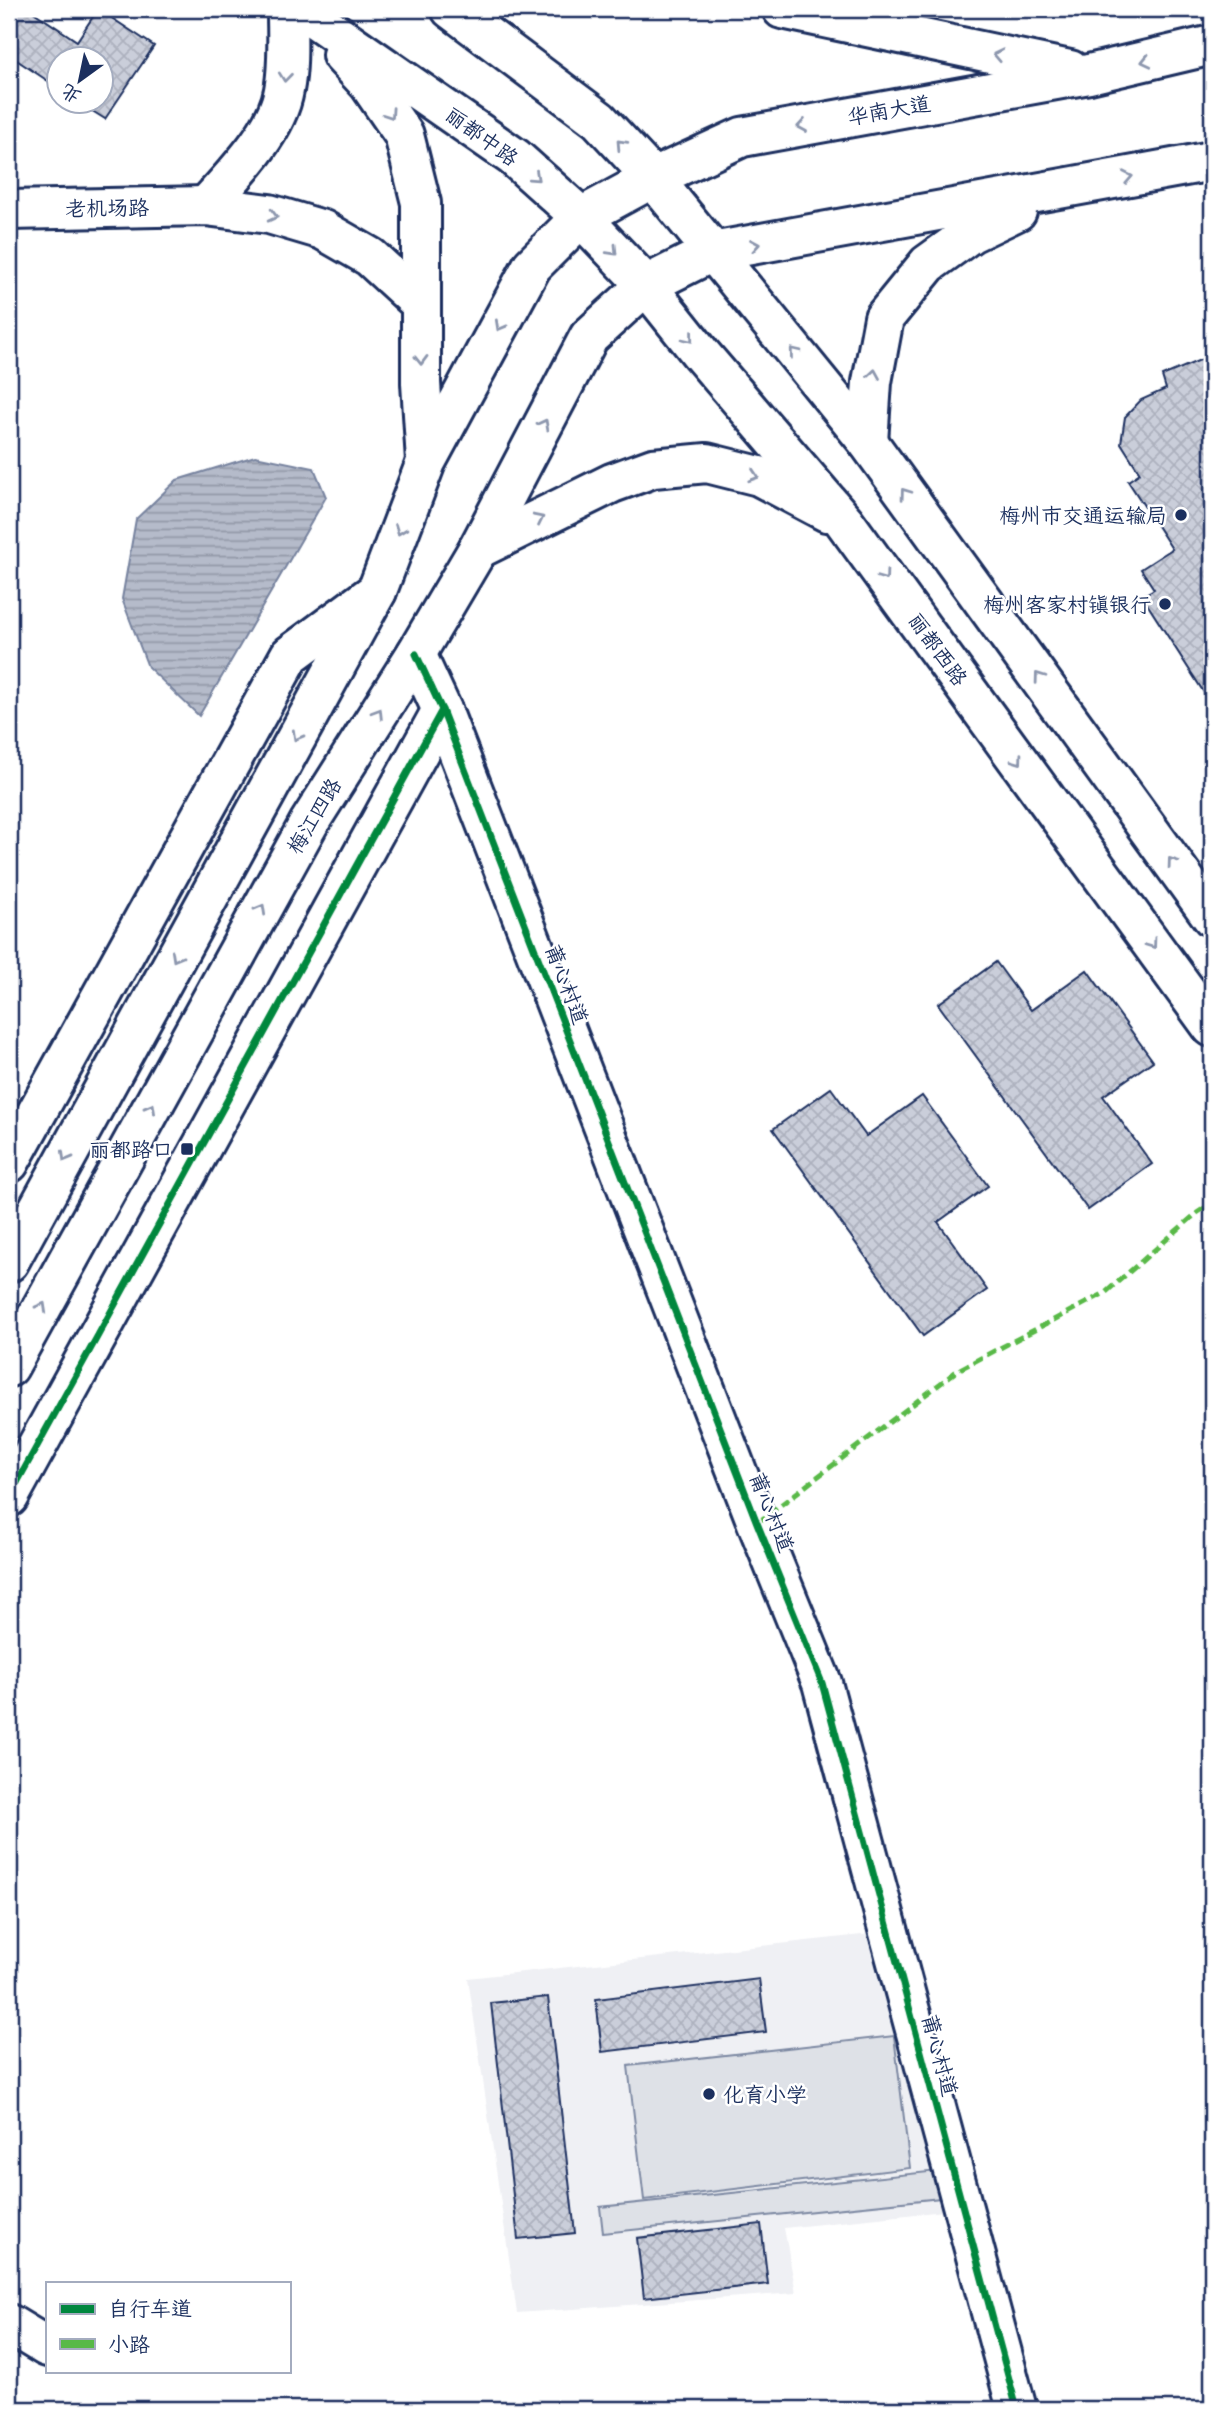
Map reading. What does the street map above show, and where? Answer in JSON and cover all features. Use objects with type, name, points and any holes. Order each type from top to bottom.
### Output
[{"type":"main road","points":[[206,206],[252,155],[270,125],[284,93],[288,57],[287,9]]},
{"type":"main road","points":[[299,9],[369,84],[404,135],[421,203],[420,303],[426,462]]},
{"type":"main road","name":"丽都中路","points":[[299,9],[514,157],[580,218],[646,285]]},
{"type":"main road","points":[[451,9],[599,120],[653,178],[868,442],[1212,917]]},
{"type":"main road","points":[[782,9],[1089,74]]},
{"type":"main road","name":"华南大道","points":[[580,218],[653,178],[742,137],[1089,74],[1212,45]]},
{"type":"main road","points":[[646,285],[712,252],[1212,161]]},
{"type":"main road","points":[[868,442],[872,382],[884,318],[928,264],[971,233],[1061,190]]},
{"type":"main road","name":"老机场路","points":[[9,210],[206,206],[269,214],[323,230],[370,257],[420,303]]},
{"type":"main road","points":[[9,1262],[377,591],[426,462],[532,266],[580,218]]},
{"type":"main road","name":"丽都西路","points":[[646,285],[701,354],[844,521],[1212,1027]]},
{"type":"main road","name":"梅江四路","points":[[9,1367],[309,822],[416,654],[478,549],[589,337],[646,285]]},
{"type":"main road","points":[[478,549],[612,483],[653,468],[707,463],[759,476],[844,521]]},
{"type":"main road","points":[[9,1163],[290,655],[377,591]]},
{"type":"main road","name":"莆心村道","points":[[416,654],[442,710],[757,1523],[822,1683],[1017,2409]]},
{"type":"main road","points":[[9,1497],[442,710]]},
{"type":"main road","points":[[9,2324],[46,2346]]},
{"type":"shaded area","name":"化育小学","points":[[889,1932],[963,2209],[784,2228],[796,2293],[517,2313],[468,1978]]},
{"type":"shaded area","points":[[894,2036],[910,2168],[644,2200],[628,2066]]},
{"type":"shaded area","points":[[947,2170],[950,2197],[603,2233],[600,2207]]},
{"type":"water","points":[[255,456],[314,468],[326,497],[199,716],[148,667],[122,599],[136,519],[177,480]]},
{"type":"building","points":[[9,9],[29,9],[77,41],[98,9],[154,46],[116,103],[116,46],[46,46],[46,80],[9,55]]},
{"type":"building","name":"梅州市交通运输局","points":[[1212,355],[1212,705],[1142,596],[1154,589],[1141,569],[1172,549],[1128,481],[1140,473],[1121,443],[1125,417],[1141,400],[1166,389],[1162,376]]},
{"type":"building","points":[[996,962],[1031,1010],[1087,970],[1153,1061],[1103,1096],[1152,1164],[1088,1210],[938,1004]]},
{"type":"building","points":[[831,1088],[866,1136],[922,1096],[988,1186],[938,1222],[987,1290],[923,1336],[773,1129]]},
{"type":"building","points":[[759,1979],[766,2032],[602,2052],[596,1999]]},
{"type":"building","points":[[548,1997],[575,2233],[518,2239],[491,2003]]},
{"type":"building","points":[[761,2224],[768,2284],[644,2298],[637,2238]]},
{"type":"marked path","points":[[757,1523],[958,1370],[1105,1293],[1212,1203]]},
{"type":"cycle path","points":[[416,654],[442,710],[757,1523],[822,1683],[1017,2409]]},
{"type":"cycle path","points":[[9,1497],[442,710]]},
{"type":"place","name":"梅州市交通运输局","points":[[1181,515]]},
{"type":"place","name":"梅州客家村镇银行","points":[[1165,604]]},
{"type":"place","name":"丽都路口","points":[[187,1149]]},
{"type":"place","name":"化育小学","points":[[709,2094]]}]
